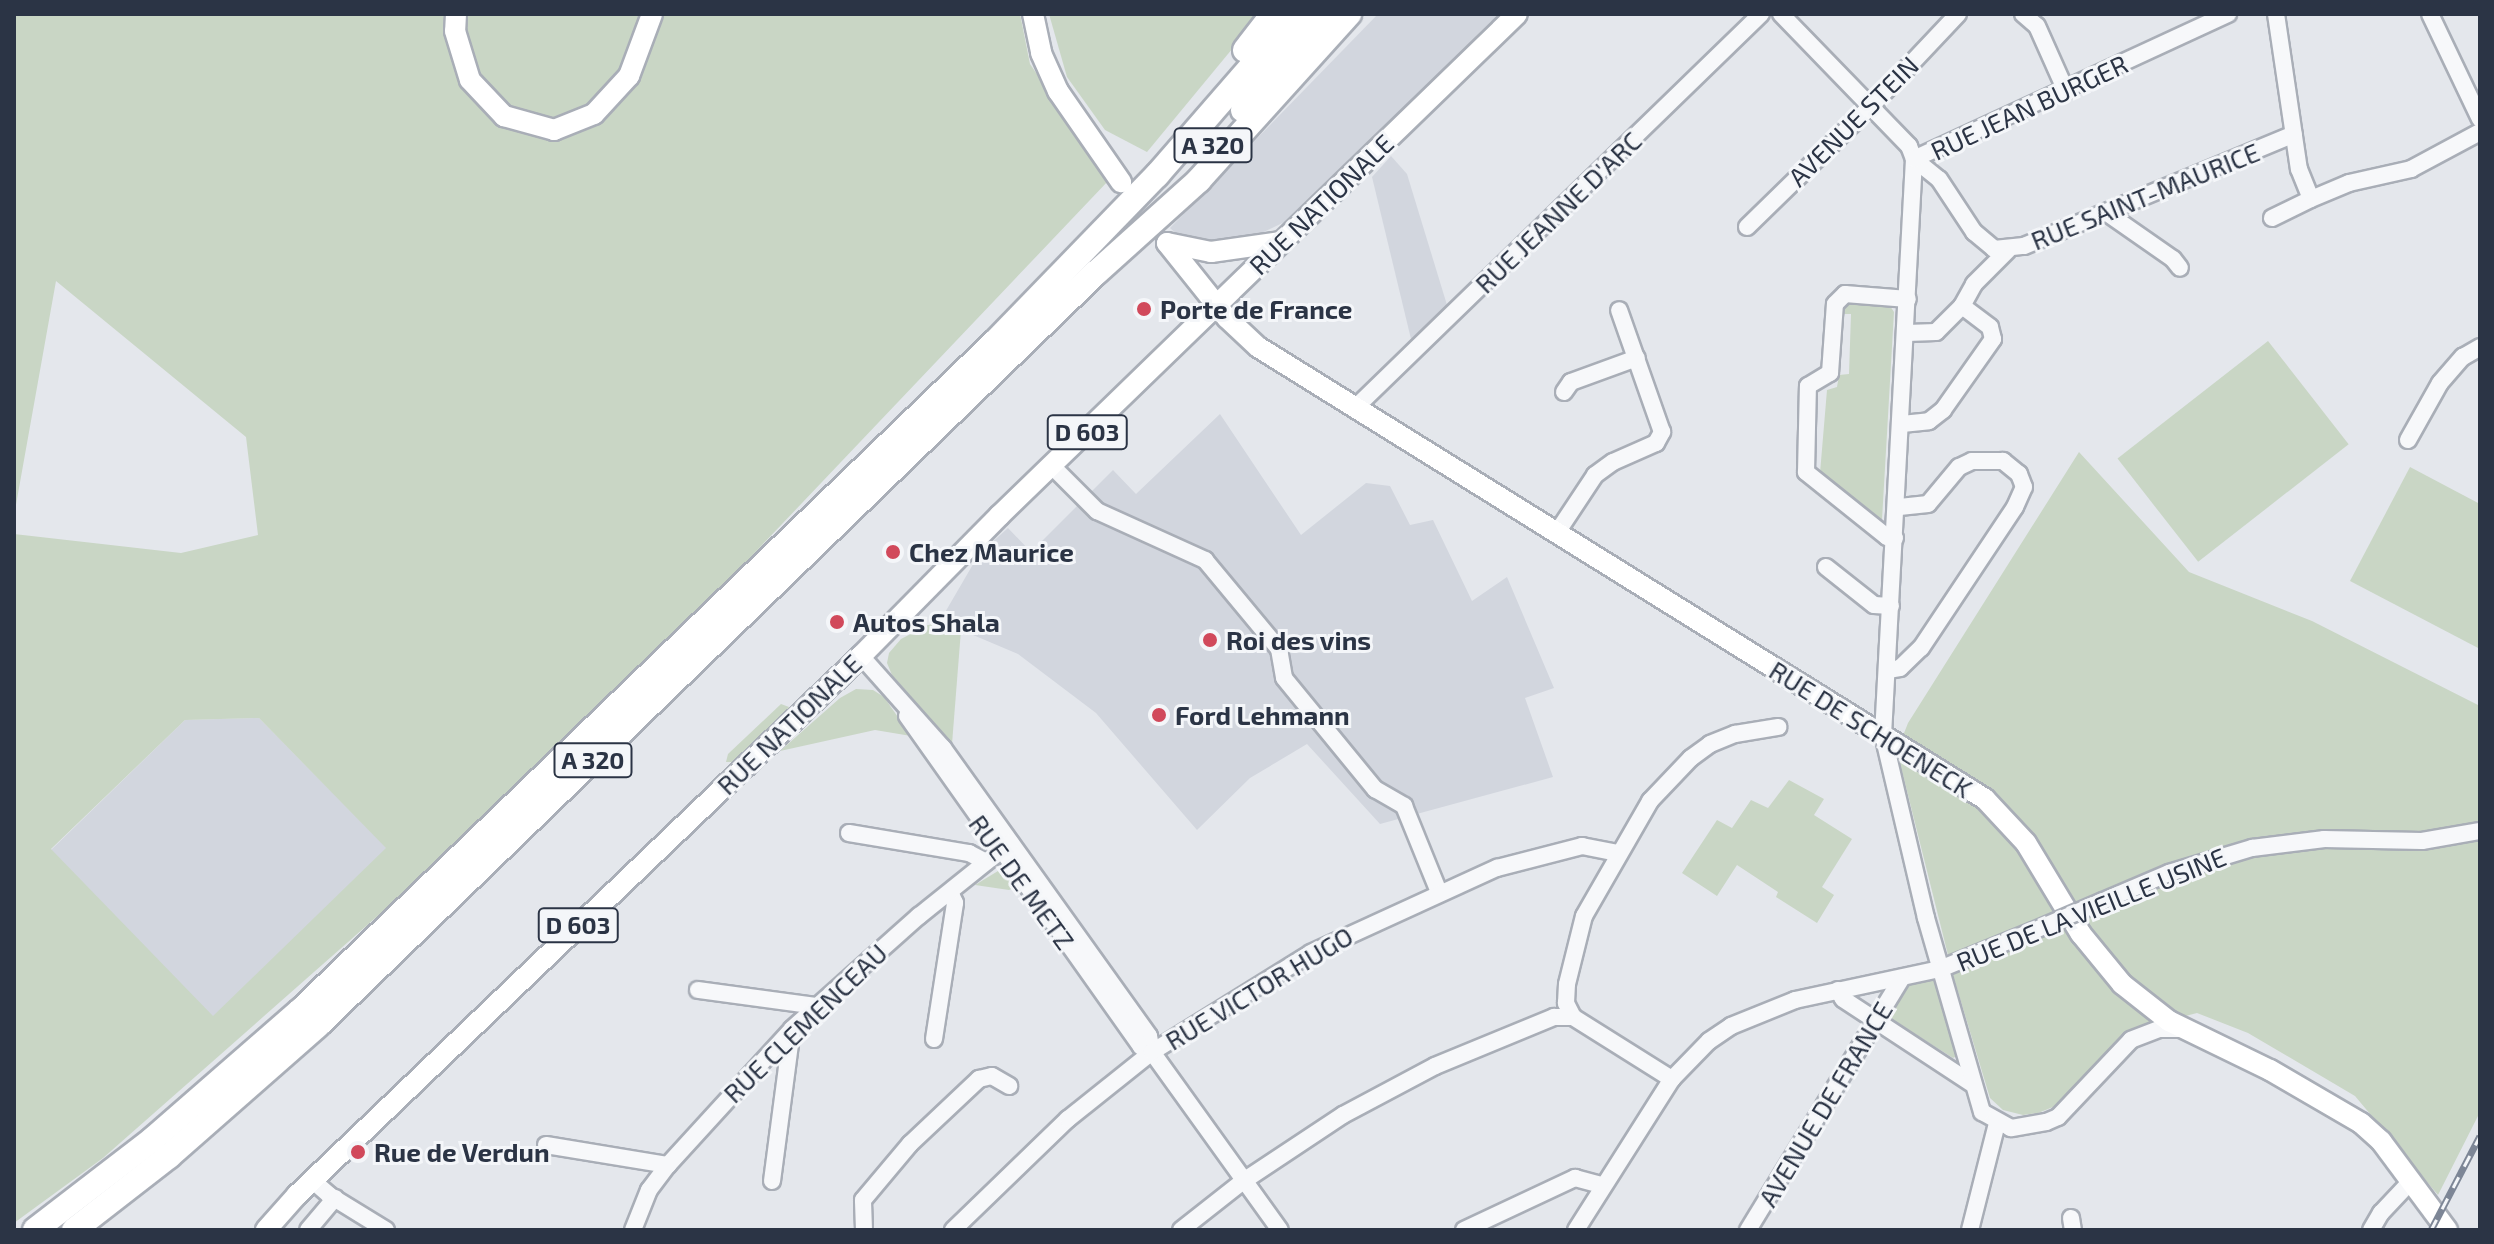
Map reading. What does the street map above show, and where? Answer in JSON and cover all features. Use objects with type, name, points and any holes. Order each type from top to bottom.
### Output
[{"type":"highway","points":[[1157,175],[1210,96],[1273,14]]},
{"type":"highway","name":"A 320","points":[[35,1230],[153,1139],[301,1010],[995,342],[1157,175],[1297,14]]},
{"type":"highway","name":"A 320","points":[[74,1230],[169,1156],[318,1025],[1097,272],[1177,188],[1325,14]]},
{"type":"highway","points":[[1097,272],[1199,180],[1349,14]]},
{"type":"main road","points":[[456,14],[455,31],[470,80],[504,116],[554,130],[594,114],[629,76],[652,14]]},
{"type":"main road","points":[[1033,14],[1041,53],[1058,91],[1121,182]]},
{"type":"main road","name":"RUE NATIONALE","points":[[266,1230],[312,1180],[861,656],[1517,14]]},
{"type":"main road","name":"RUE DE SCHOENECK","points":[[1281,242],[1211,252],[1167,243],[1216,306],[1258,347],[1985,799],[2007,818],[2042,866],[2081,934],[2105,967],[2145,1003],[2184,1029],[2336,1106],[2381,1141],[2447,1230]]},
{"type":"main road","name":"RUE NATIONALE","points":[[251,1230],[297,1195]]},
{"type":"street","name":"RUE JEANNE D'ARC","points":[[1354,409],[1761,14]]},
{"type":"street","name":"RUE SAINT-MAURICE","points":[[1781,14],[1909,146],[1914,159],[1939,179],[1981,241],[1994,249],[2008,250],[2107,213],[2294,134]]},
{"type":"street","name":"AVENUE STEIN","points":[[1747,227],[1871,106],[1958,14]]},
{"type":"street","points":[[2023,14],[2037,26],[2066,91]]},
{"type":"street","name":"RUE JEAN BURGER","points":[[1997,1123],[1982,1112],[1971,1083],[1883,735],[1914,159],[2228,14]]},
{"type":"street","points":[[2276,14],[2299,169],[2311,199]]},
{"type":"street","points":[[2430,14],[2480,119]]},
{"type":"street","points":[[2272,218],[2349,183],[2411,169],[2480,132]]},
{"type":"street","points":[[2107,213],[2173,259],[2180,268]]},
{"type":"street","points":[[1907,333],[1936,332],[1962,306],[1974,284],[2008,250]]},
{"type":"street","points":[[1895,538],[1887,537],[1806,472],[1808,386],[1828,378],[1835,304],[1845,294],[1908,299]]},
{"type":"street","points":[[1902,424],[1929,421],[1943,410],[1993,339],[1990,327],[1962,306]]},
{"type":"street","points":[[1556,534],[1595,475],[1659,440],[1662,427],[1619,310]]},
{"type":"street","points":[[2408,440],[2440,383],[2463,357],[2480,347]]},
{"type":"street","points":[[1564,392],[1571,382],[1637,358]]},
{"type":"street","points":[[1888,670],[1900,668],[1921,648],[2015,507],[2024,487],[2019,474],[2003,461],[1972,461],[1959,467],[1928,504],[1897,507]]},
{"type":"street","points":[[1052,466],[1097,511],[1205,560],[1279,649],[1284,678],[1294,691],[1375,789],[1404,806],[1439,892]]},
{"type":"street","points":[[1826,567],[1874,605],[1891,606]]},
{"type":"street","name":"RUE DE METZ","points":[[861,656],[934,736],[987,821],[999,852],[1042,899],[1098,976],[1149,1036],[1152,1052],[1242,1182],[1280,1230]]},
{"type":"street","points":[[1577,1020],[1566,1003],[1573,946],[1589,904],[1650,801],[1691,758],[1710,744],[1735,734],[1778,727]]},
{"type":"street","name":"RUE DE LA VIEILLE USINE","points":[[1576,1230],[1672,1079],[1709,1041],[1731,1026],[1795,1000],[1940,969],[2220,856],[2264,846],[2324,839],[2445,839],[2480,831]]},
{"type":"street","points":[[849,833],[983,857],[999,852]]},
{"type":"street","name":"RUE VICTOR HUGO","points":[[953,1230],[1038,1146],[1152,1052],[1311,953],[1497,868],[1582,846],[1618,853]]},
{"type":"street","name":"RUE CLEMENCEAU","points":[[633,1230],[649,1190],[668,1165],[792,1029],[999,852]]},
{"type":"street","points":[[934,1039],[955,903],[950,892]]},
{"type":"street","name":"AVENUE DE FRANCE","points":[[1748,1230],[1874,1019],[1902,978]]},
{"type":"street","points":[[698,990],[817,1006]]},
{"type":"street","points":[[1838,990],[1843,999],[1971,1083]]},
{"type":"street","points":[[1181,1230],[1242,1182],[1343,1115],[1399,1084],[1554,1017],[1577,1020],[1672,1079]]},
{"type":"street","points":[[772,1181],[792,1029]]},
{"type":"street","points":[[1970,1230],[1997,1123],[2024,1129],[2058,1117],[2131,1040],[2159,1029],[2184,1029]]},
{"type":"street","points":[[864,1230],[863,1200],[910,1144],[979,1079],[992,1076],[1009,1086]]},
{"type":"street","points":[[546,1145],[668,1165]]},
{"type":"street","points":[[1464,1230],[1575,1178],[1602,1185]]},
{"type":"street","points":[[312,1180],[386,1230]]},
{"type":"street","points":[[2371,1230],[2381,1213],[2412,1180]]},
{"type":"street","points":[[308,1230],[335,1198]]},
{"type":"shaded area","points":[[1378,14],[1501,14],[1297,216],[1253,237],[1222,243],[1194,243],[1170,228]]},
{"type":"shaded area","points":[[1391,156],[1407,174],[1447,305],[1411,339],[1372,177]]},
{"type":"shaded area","points":[[1220,414],[1301,535],[1366,483],[1390,486],[1410,525],[1433,520],[1472,601],[1507,577],[1554,688],[1525,698],[1553,777],[1380,824],[1307,744],[1250,778],[1197,830],[1096,713],[1018,654],[940,621],[979,554],[1008,528],[1031,552],[1113,470],[1136,494]]},
{"type":"shaded area","points":[[259,718],[387,848],[213,1017],[51,850],[185,720]]},
{"type":"green space","points":[[14,14],[1020,14],[1030,64],[1109,180],[630,684],[449,853],[103,1158],[14,1223],[14,534],[181,553],[258,535],[246,437],[56,281],[14,516]],"holes":[[[259,718],[386,848],[213,1016],[51,849],[185,720]]]},
{"type":"green space","points":[[1049,14],[1261,14],[1147,152],[1105,130],[1067,77]]},
{"type":"green space","points":[[1849,303],[1890,306],[1894,312],[1882,520],[1820,473],[1827,390],[1837,387],[1839,375],[1849,374],[1851,314],[1842,314],[1843,306]]},
{"type":"green space","points":[[2268,341],[2349,444],[2198,562],[2117,459]]},
{"type":"green space","points":[[2079,452],[2189,572],[2312,621],[2480,706],[2480,1112],[2438,1195],[2355,1096],[2248,1033],[2197,1013],[2170,1020],[2116,1044],[2053,1107],[2023,1115],[2003,1110],[1990,1098],[1953,975],[1897,751],[1908,723]]},
{"type":"green space","points":[[2410,467],[2480,504],[2480,649],[2350,581]]},
{"type":"green space","points":[[942,623],[961,630],[952,744],[892,675],[887,663],[889,653],[901,639],[928,625]]},
{"type":"green space","points":[[856,689],[873,690],[884,697],[911,736],[875,730],[780,751],[840,698]]},
{"type":"green space","points":[[781,704],[789,707],[786,713],[737,762],[726,762],[728,754]]},
{"type":"green space","points":[[1789,780],[1824,799],[1814,815],[1852,839],[1822,887],[1834,895],[1817,923],[1776,897],[1778,892],[1737,865],[1717,896],[1682,873],[1717,820],[1732,828],[1751,800],[1768,808]]},
{"type":"green space","points":[[998,871],[1008,876],[1016,887],[1009,890],[975,885]]},
{"type":"green space","points":[[1931,979],[1936,981],[1957,1056],[1953,1058],[1888,1017],[1905,984]]},
{"type":"railway","points":[[2431,1230],[2480,1136]]},
{"type":"place","name":"Porte de France","points":[[1144,309]]},
{"type":"place","name":"Chez Maurice","points":[[893,552]]},
{"type":"place","name":"Autos Shala","points":[[837,622]]},
{"type":"place","name":"Roi des vins","points":[[1210,640]]},
{"type":"place","name":"Ford Lehmann","points":[[1159,715]]},
{"type":"place","name":"Rue de Verdun","points":[[358,1152]]}]
